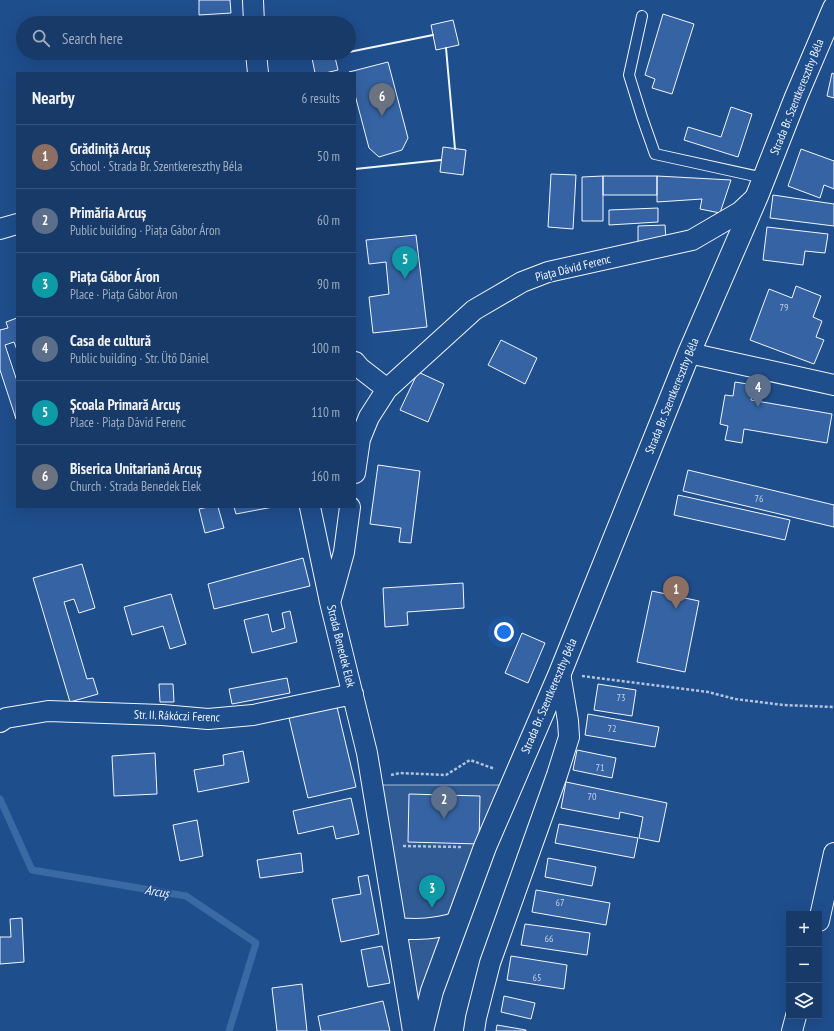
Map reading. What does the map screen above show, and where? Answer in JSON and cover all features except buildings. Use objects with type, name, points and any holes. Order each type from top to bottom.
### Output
[{"type":"street","points":[[253,0],[254,16]]},
{"type":"street","name":"Strada Br. Szentkereszthy Béla","points":[[422,1031],[432,991],[485,847],[504,777],[560,673],[689,353],[834,8]]},
{"type":"street","points":[[257,60],[258,72]]},
{"type":"street","name":"Piața Dávid Ferenc","points":[[356,466],[360,439],[369,417],[387,389],[474,310],[522,282],[548,272],[692,240],[740,212],[760,187]]},
{"type":"street","points":[[0,229],[16,224]]},
{"type":"street","points":[[689,353],[834,385]]},
{"type":"street","points":[[356,363],[387,389]]},
{"type":"street","name":"Strada Benedek Elek","points":[[310,508],[330,602],[367,753],[413,1031]]},
{"type":"street","points":[[330,602],[344,552],[350,508]]},
{"type":"street","points":[[474,1031],[490,963],[568,737],[568,721],[560,673]]},
{"type":"street","name":"Str. II. Rákóczi Ferenc","points":[[0,722],[6,718],[48,711],[162,715],[208,720],[253,715],[353,694]]},
{"type":"street","points":[[821,911],[834,854]]},
{"type":"street","points":[[396,928],[417,930],[435,928],[456,923]]},
{"type":"street","points":[[792,1031],[795,1019]]},
{"type":"lane","points":[[642,16],[629,75],[655,154],[760,187]]},
{"type":"path","points":[[560,673],[708,692],[734,699],[782,705],[834,707]]},
{"type":"path","points":[[373,784],[400,772],[446,775],[470,760],[504,777]]},
{"type":"path","points":[[382,845],[485,847]]},
{"type":"shaded area","points":[[379,785],[511,785],[414,1031]]},
{"type":"waterway","name":"Arcuș","points":[[0,799],[32,870],[186,896],[256,943],[229,1031]]},
{"type":"wall","points":[[356,51],[433,35]]},
{"type":"wall","points":[[446,48],[455,149]]},
{"type":"wall","points":[[356,169],[441,160]]},
{"type":"place","name":"Biserica Unitariană Arcuș","points":[[382,116]]},
{"type":"place","name":"Școala Primară Arcuș","points":[[405,279]]},
{"type":"place","name":"Casa de cultură","points":[[758,407]]},
{"type":"place","name":"Grădiniță Arcuș","points":[[676,609]]},
{"type":"place","name":"Primăria Arcuș","points":[[444,819]]},
{"type":"place","name":"Piața Gábor Áron","points":[[432,908]]}]
